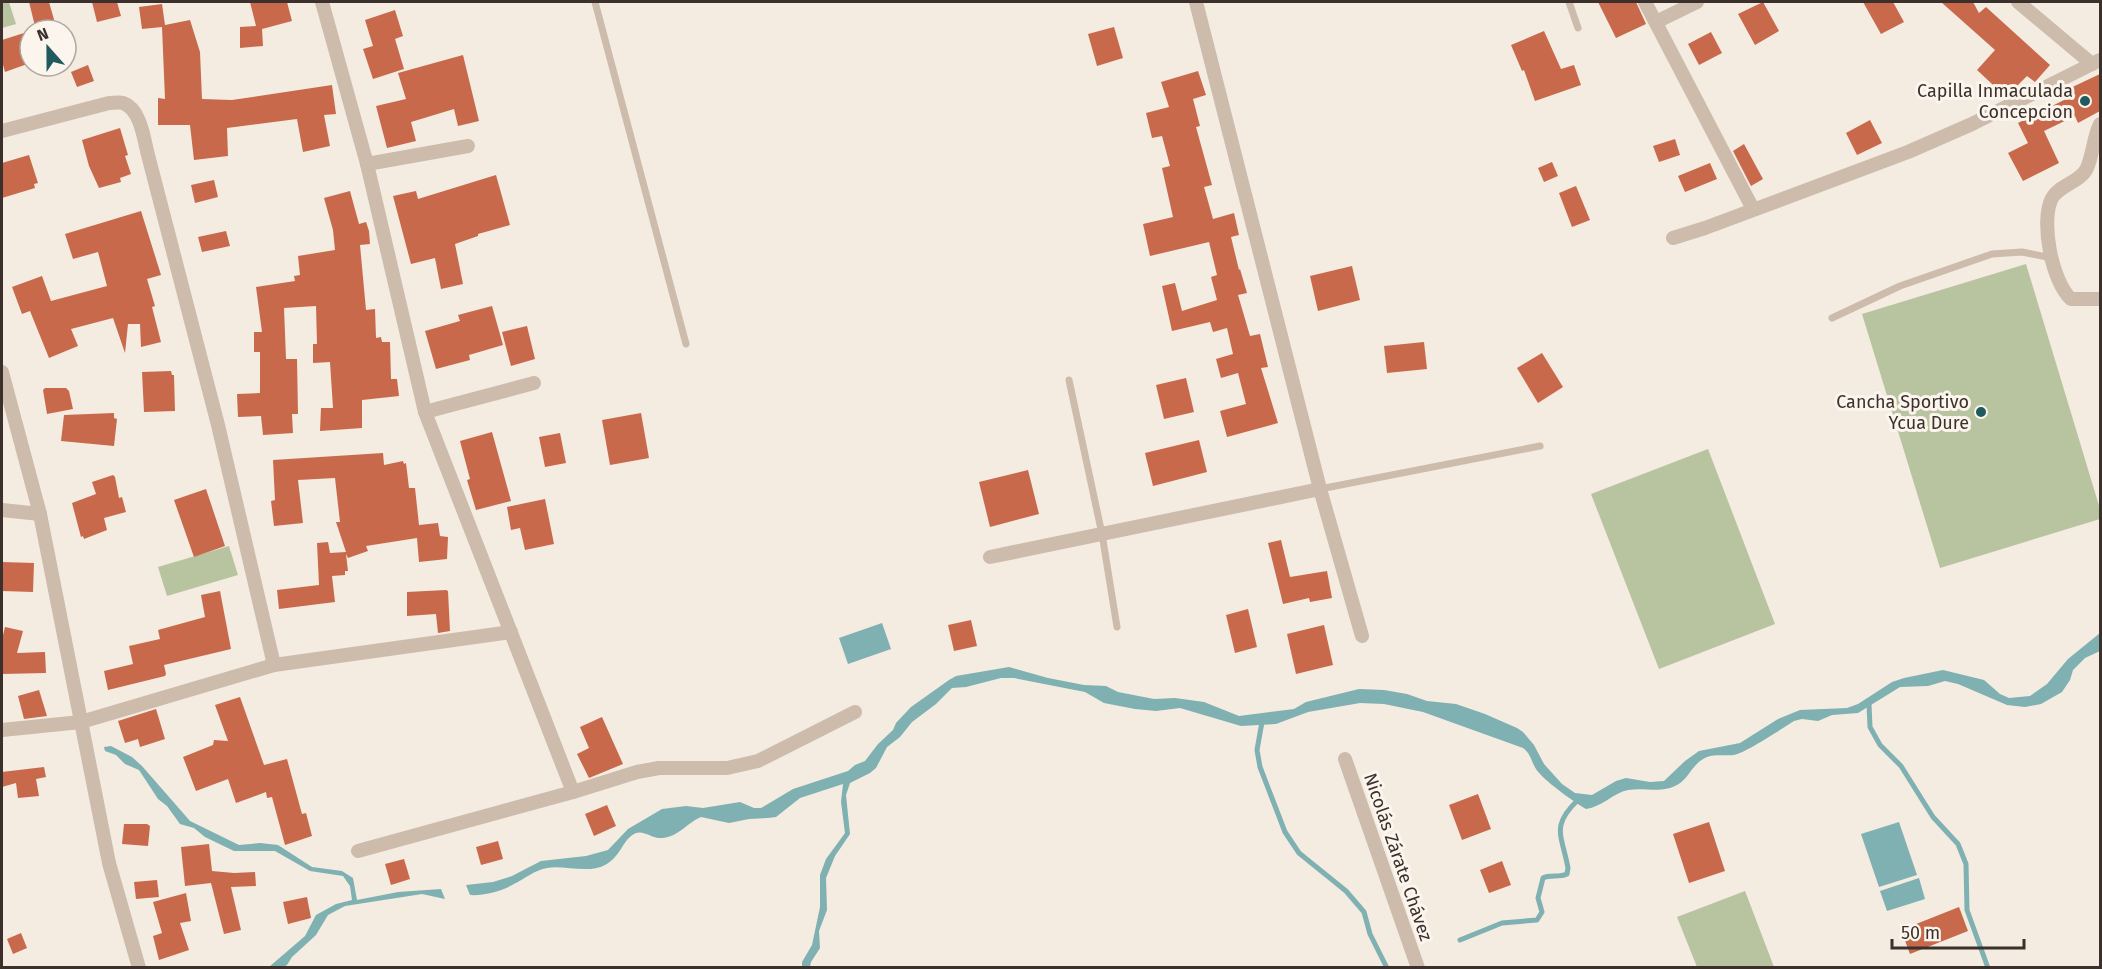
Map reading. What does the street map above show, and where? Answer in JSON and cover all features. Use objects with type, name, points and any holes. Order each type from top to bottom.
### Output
[{"type":"street","points":[[322,2],[367,164],[425,412],[573,792]]},
{"type":"street","points":[[1196,2],[1320,489],[1362,636]]},
{"type":"street","points":[[1645,2],[1753,209]]},
{"type":"street","points":[[1656,22],[1697,2]]},
{"type":"street","points":[[1673,238],[1908,152],[1972,124],[2096,62],[2018,2]]},
{"type":"street","points":[[2,131],[109,103],[123,103],[133,110],[139,123],[154,177],[219,425],[274,665]]},
{"type":"street","points":[[2100,124],[2093,140],[2086,170],[2052,198],[2048,210],[2047,229],[2058,282],[2071,299],[2100,299]]},
{"type":"street","points":[[367,164],[468,146]]},
{"type":"street","points":[[2,372],[40,514],[109,862],[139,968]]},
{"type":"street","points":[[425,412],[534,383]]},
{"type":"street","points":[[990,557],[1320,489]]},
{"type":"street","points":[[2,510],[40,514]]},
{"type":"street","points":[[2,729],[81,722],[274,665],[511,632]]},
{"type":"street","points":[[358,851],[573,792],[637,772],[659,768],[727,768],[758,760],[855,712]]},
{"type":"street","name":"Nicolás Zárate Chávez","points":[[1345,759],[1418,968]]},
{"type":"lane","points":[[595,2],[686,344]]},
{"type":"lane","points":[[1569,2],[1578,28]]},
{"type":"lane","points":[[1832,318],[1900,286],[1992,254],[2022,252],[2052,258]]},
{"type":"lane","points":[[1069,380],[1102,534],[1117,627]]},
{"type":"lane","points":[[1320,489],[1540,446]]},
{"type":"green space","points":[[2,2],[9,2],[16,24],[2,28]]},
{"type":"green space","name":"Cancha Sportivo Ycua Dure","points":[[2026,264],[2100,509],[2100,519],[1940,568],[1862,314]]},
{"type":"green space","points":[[1708,449],[1775,624],[1659,669],[1591,494]]},
{"type":"green space","points":[[229,546],[238,575],[167,596],[158,567]]},
{"type":"green space","points":[[1745,891],[1774,967],[1697,967],[1677,917]]},
{"type":"water","points":[[882,623],[891,649],[848,664],[839,638]]},
{"type":"water","points":[[2100,633],[2100,651],[2085,658],[2073,670],[2062,692],[2041,704],[2025,707],[2007,705],[1958,684],[1945,681],[1928,686],[1900,687],[1858,713],[1832,715],[1818,721],[1802,719],[1794,721],[1740,753],[1707,757],[1697,763],[1685,779],[1671,788],[1628,790],[1597,806],[1586,809],[1545,779],[1523,748],[1423,712],[1384,704],[1360,703],[1308,712],[1276,724],[1241,726],[1180,708],[1156,711],[1104,703],[1085,692],[1014,678],[1001,678],[966,687],[952,688],[887,747],[876,768],[850,783],[846,795],[850,834],[835,856],[826,878],[827,910],[819,931],[820,948],[810,967],[802,967],[802,962],[812,945],[820,907],[820,875],[826,859],[845,833],[841,802],[843,784],[800,798],[776,817],[729,823],[701,817],[668,837],[659,838],[636,833],[628,839],[611,861],[599,868],[547,868],[504,889],[481,895],[470,895],[466,885],[493,882],[512,876],[541,861],[586,856],[608,850],[628,829],[662,809],[686,806],[703,808],[740,802],[754,808],[761,808],[793,789],[848,771],[865,761],[911,707],[956,676],[1009,667],[1048,678],[1084,685],[1106,686],[1118,692],[1154,699],[1175,698],[1204,702],[1239,716],[1294,709],[1306,702],[1359,689],[1384,690],[1407,694],[1427,701],[1456,704],[1485,714],[1523,732],[1534,745],[1544,764],[1562,784],[1575,793],[1592,795],[1626,778],[1650,782],[1664,781],[1699,751],[1740,743],[1778,719],[1800,710],[1847,708],[1858,704],[1892,682],[1904,678],[1943,670],[1984,680],[2000,694],[2009,698],[2030,696],[2047,684],[2068,659]]},
{"type":"water","points":[[111,746],[132,757],[142,766],[190,821],[239,845],[260,843],[278,845],[312,867],[342,871],[353,878],[357,900],[398,892],[441,889],[445,899],[422,894],[345,906],[328,915],[316,935],[292,957],[287,965],[269,967],[305,936],[316,915],[336,904],[352,900],[350,886],[343,876],[310,871],[275,851],[234,851],[205,837],[194,828],[180,824],[167,806],[158,799],[139,770],[125,764],[116,755],[105,751],[104,747]]},
{"type":"water","points":[[1899,822],[1917,875],[1879,887],[1861,834]]},
{"type":"water","points":[[1919,878],[1925,899],[1887,911],[1880,891]]},
{"type":"building","points":[[29,2],[49,2],[54,18],[33,18]]},
{"type":"building","points":[[92,2],[117,2],[121,16],[97,22]]},
{"type":"building","points":[[250,2],[287,2],[292,21],[262,29],[263,46],[240,48],[240,27],[256,26]]},
{"type":"building","points":[[1598,2],[1636,2],[1646,24],[1616,38]]},
{"type":"building","points":[[1763,2],[1779,31],[1755,45],[1738,14]]},
{"type":"building","points":[[1863,2],[1893,2],[1904,22],[1881,34]]},
{"type":"building","points":[[1941,2],[1973,2],[1979,13],[1986,7],[2050,65],[2035,82],[2027,76],[2006,97],[1977,70],[1995,50]]},
{"type":"building","points":[[162,4],[165,25],[190,20],[200,52],[202,99],[232,100],[332,85],[336,114],[324,115],[330,146],[303,152],[297,119],[227,128],[228,156],[194,160],[190,125],[158,125],[158,98],[165,99],[162,27],[142,29],[139,7]]},
{"type":"building","points":[[395,10],[403,36],[395,39],[404,69],[373,79],[363,49],[373,46],[365,20]]},
{"type":"building","points":[[1114,27],[1123,58],[1097,66],[1088,34]]},
{"type":"building","points":[[1544,31],[1561,69],[1574,65],[1581,85],[1535,101],[1524,70],[1522,71],[1511,45]]},
{"type":"building","points":[[1711,32],[1722,53],[1699,65],[1688,44]]},
{"type":"building","points":[[18,35],[18,67],[5,72],[2,61],[2,40]]},
{"type":"building","points":[[463,55],[479,121],[458,126],[454,109],[411,122],[416,141],[387,148],[376,106],[406,99],[398,73]]},
{"type":"building","points":[[88,65],[94,81],[77,87],[73,78],[78,78],[78,69]]},
{"type":"building","points":[[1198,71],[1206,95],[1193,99],[1200,126],[1196,127],[1212,185],[1204,187],[1213,219],[1234,213],[1239,235],[1231,237],[1247,293],[1238,295],[1250,336],[1260,334],[1268,367],[1261,368],[1278,423],[1227,437],[1220,411],[1246,404],[1238,373],[1221,378],[1216,359],[1233,354],[1227,328],[1213,332],[1210,322],[1172,331],[1162,286],[1175,283],[1182,311],[1217,300],[1211,277],[1217,275],[1209,242],[1150,256],[1143,224],[1173,217],[1162,168],[1170,166],[1162,136],[1152,138],[1146,113],[1169,107],[1161,82]]},
{"type":"building","points":[[2100,74],[2100,111],[2078,123],[2075,116],[2044,131],[2059,163],[2023,181],[2008,153],[2028,143],[2018,123],[2068,98],[2064,91]]},
{"type":"building","points":[[1870,120],[1882,143],[1857,155],[1846,133]]},
{"type":"building","points":[[120,128],[131,174],[120,178],[121,182],[99,188],[89,166],[82,140]]},
{"type":"building","points":[[1675,139],[1680,155],[1659,162],[1653,146]]},
{"type":"building","points":[[1744,144],[1763,179],[1751,186],[1733,151]]},
{"type":"building","points":[[29,155],[38,183],[34,184],[35,188],[2,198],[2,163]]},
{"type":"building","points":[[1552,162],[1558,176],[1544,182],[1538,168]]},
{"type":"building","points":[[1710,163],[1717,179],[1685,192],[1678,176]]},
{"type":"building","points":[[496,175],[510,225],[478,234],[478,236],[455,244],[463,284],[441,289],[435,258],[411,264],[393,196],[416,191],[418,199]]},
{"type":"building","points":[[214,180],[218,197],[195,203],[191,185]]},
{"type":"building","points":[[1576,186],[1590,220],[1572,227],[1559,193]]},
{"type":"building","points":[[350,191],[359,224],[366,222],[369,231],[370,244],[360,245],[366,310],[375,309],[376,338],[381,337],[382,342],[390,342],[391,379],[397,379],[399,396],[362,400],[362,428],[320,431],[321,408],[333,408],[330,362],[313,363],[313,344],[317,344],[316,306],[284,308],[286,359],[297,359],[298,414],[292,414],[293,433],[263,435],[261,416],[238,417],[237,394],[260,393],[260,352],[254,352],[254,332],[262,332],[256,287],[295,281],[294,276],[300,275],[298,256],[335,250],[333,230],[324,198]]},
{"type":"building","points":[[141,211],[161,275],[147,279],[155,306],[152,307],[161,342],[141,347],[140,324],[128,324],[125,353],[113,318],[71,329],[78,346],[49,358],[30,311],[22,314],[12,287],[42,276],[51,301],[107,286],[98,252],[73,259],[65,234]]},
{"type":"building","points":[[226,231],[230,246],[202,252],[198,237]]},
{"type":"building","points":[[1352,266],[1360,300],[1318,311],[1310,276]]},
{"type":"building","points":[[492,306],[503,345],[469,355],[470,360],[436,369],[425,331],[460,321],[458,315]]},
{"type":"building","points":[[527,326],[535,359],[511,366],[502,332]]},
{"type":"building","points":[[1424,342],[1427,369],[1387,373],[1384,346]]},
{"type":"building","points":[[1542,353],[1563,387],[1538,403],[1517,368]]},
{"type":"building","points":[[171,371],[174,375],[175,411],[144,412],[142,372]]},
{"type":"building","points":[[1186,378],[1194,412],[1164,419],[1156,385]]},
{"type":"building","points":[[45,388],[66,388],[69,391],[73,409],[47,414],[43,390]]},
{"type":"building","points":[[114,413],[114,418],[117,419],[114,446],[61,441],[64,415]]},
{"type":"building","points":[[641,413],[649,458],[610,465],[602,420]]},
{"type":"building","points":[[492,432],[511,501],[476,510],[467,480],[470,479],[460,441]]},
{"type":"building","points":[[560,433],[566,463],[545,467],[539,437]]},
{"type":"building","points":[[1199,440],[1207,472],[1153,486],[1145,453]]},
{"type":"building","points":[[383,453],[384,465],[403,461],[404,464],[406,463],[409,488],[415,488],[419,525],[438,523],[440,536],[448,537],[447,559],[419,562],[417,538],[366,546],[368,551],[348,558],[346,554],[348,571],[345,571],[345,575],[332,576],[335,602],[279,609],[277,590],[319,585],[317,543],[328,542],[330,553],[346,552],[336,522],[340,522],[335,478],[298,480],[303,523],[274,526],[271,501],[275,500],[273,460]]},
{"type":"building","points":[[1028,470],[1039,514],[990,527],[979,482]]},
{"type":"building","points":[[113,475],[119,498],[122,497],[126,512],[104,518],[107,530],[84,539],[83,536],[81,537],[72,503],[96,494],[92,482]]},
{"type":"building","points":[[206,489],[225,546],[194,557],[174,500]]},
{"type":"building","points":[[545,499],[554,544],[525,550],[520,528],[511,530],[507,507]]},
{"type":"building","points":[[1281,540],[1290,577],[1327,571],[1332,598],[1310,602],[1309,598],[1283,604],[1268,543]]},
{"type":"building","points":[[2,562],[34,563],[33,592],[2,591]]},
{"type":"building","points":[[220,591],[231,649],[164,665],[165,676],[108,690],[104,671],[133,664],[129,646],[160,639],[158,630],[205,617],[201,595]]},
{"type":"building","points":[[448,591],[450,631],[438,633],[436,614],[407,616],[407,592]]},
{"type":"building","points":[[1248,609],[1257,647],[1235,653],[1226,615]]},
{"type":"building","points":[[971,620],[977,646],[954,651],[948,625]]},
{"type":"building","points":[[1324,625],[1333,665],[1296,674],[1287,634]]},
{"type":"building","points":[[5,627],[23,631],[17,653],[45,652],[46,673],[2,674],[2,639]]},
{"type":"building","points":[[39,690],[47,716],[24,719],[18,696]]},
{"type":"building","points":[[240,697],[264,765],[287,759],[302,814],[306,813],[312,836],[285,845],[272,797],[267,798],[266,792],[236,803],[228,779],[196,791],[183,757],[213,745],[214,740],[228,741],[215,705]]},
{"type":"building","points":[[156,709],[165,739],[140,747],[138,739],[125,743],[118,721]]},
{"type":"building","points":[[602,717],[623,764],[589,778],[577,754],[589,748],[580,727]]},
{"type":"building","points":[[44,767],[46,777],[36,779],[39,796],[18,798],[16,783],[2,787],[2,772]]},
{"type":"building","points":[[1478,794],[1491,829],[1462,840],[1449,805]]},
{"type":"building","points":[[607,805],[616,826],[594,836],[585,814]]},
{"type":"building","points":[[1709,822],[1725,871],[1689,883],[1673,834]]},
{"type":"building","points":[[124,824],[150,826],[148,846],[122,844]]},
{"type":"building","points":[[498,841],[503,859],[481,865],[476,847]]},
{"type":"building","points":[[209,844],[212,871],[255,872],[256,886],[231,887],[241,930],[224,934],[211,883],[185,886],[181,847]]},
{"type":"building","points":[[404,859],[410,879],[391,885],[385,864]]},
{"type":"building","points":[[1502,861],[1511,885],[1489,893],[1480,870]]},
{"type":"building","points":[[157,880],[159,897],[136,899],[134,882]]},
{"type":"building","points":[[186,893],[191,921],[180,923],[189,950],[159,960],[153,936],[162,933],[153,902]]},
{"type":"building","points":[[307,897],[311,918],[288,924],[283,902]]},
{"type":"building","points":[[1959,907],[1968,931],[1910,954],[1901,930]]},
{"type":"building","points":[[21,933],[27,948],[13,954],[7,939]]},
{"type":"waterway","points":[[1869,704],[1870,727],[1880,745],[1901,766],[1933,817],[1958,844],[1966,864],[1967,910],[1988,968]]},
{"type":"waterway","points":[[1262,722],[1257,750],[1260,767],[1285,832],[1299,853],[1346,891],[1364,912],[1370,934],[1387,968]]},
{"type":"waterway","points":[[1460,940],[1502,923],[1537,920],[1542,912],[1538,898],[1543,878],[1567,874],[1568,868],[1560,831],[1561,824],[1570,808],[1579,799]]},
{"type":"place","name":"Capilla Inmaculada Concepcion","points":[[2085,101]]},
{"type":"place","name":"Cancha Sportivo Ycua Dure","points":[[1981,412]]}]
